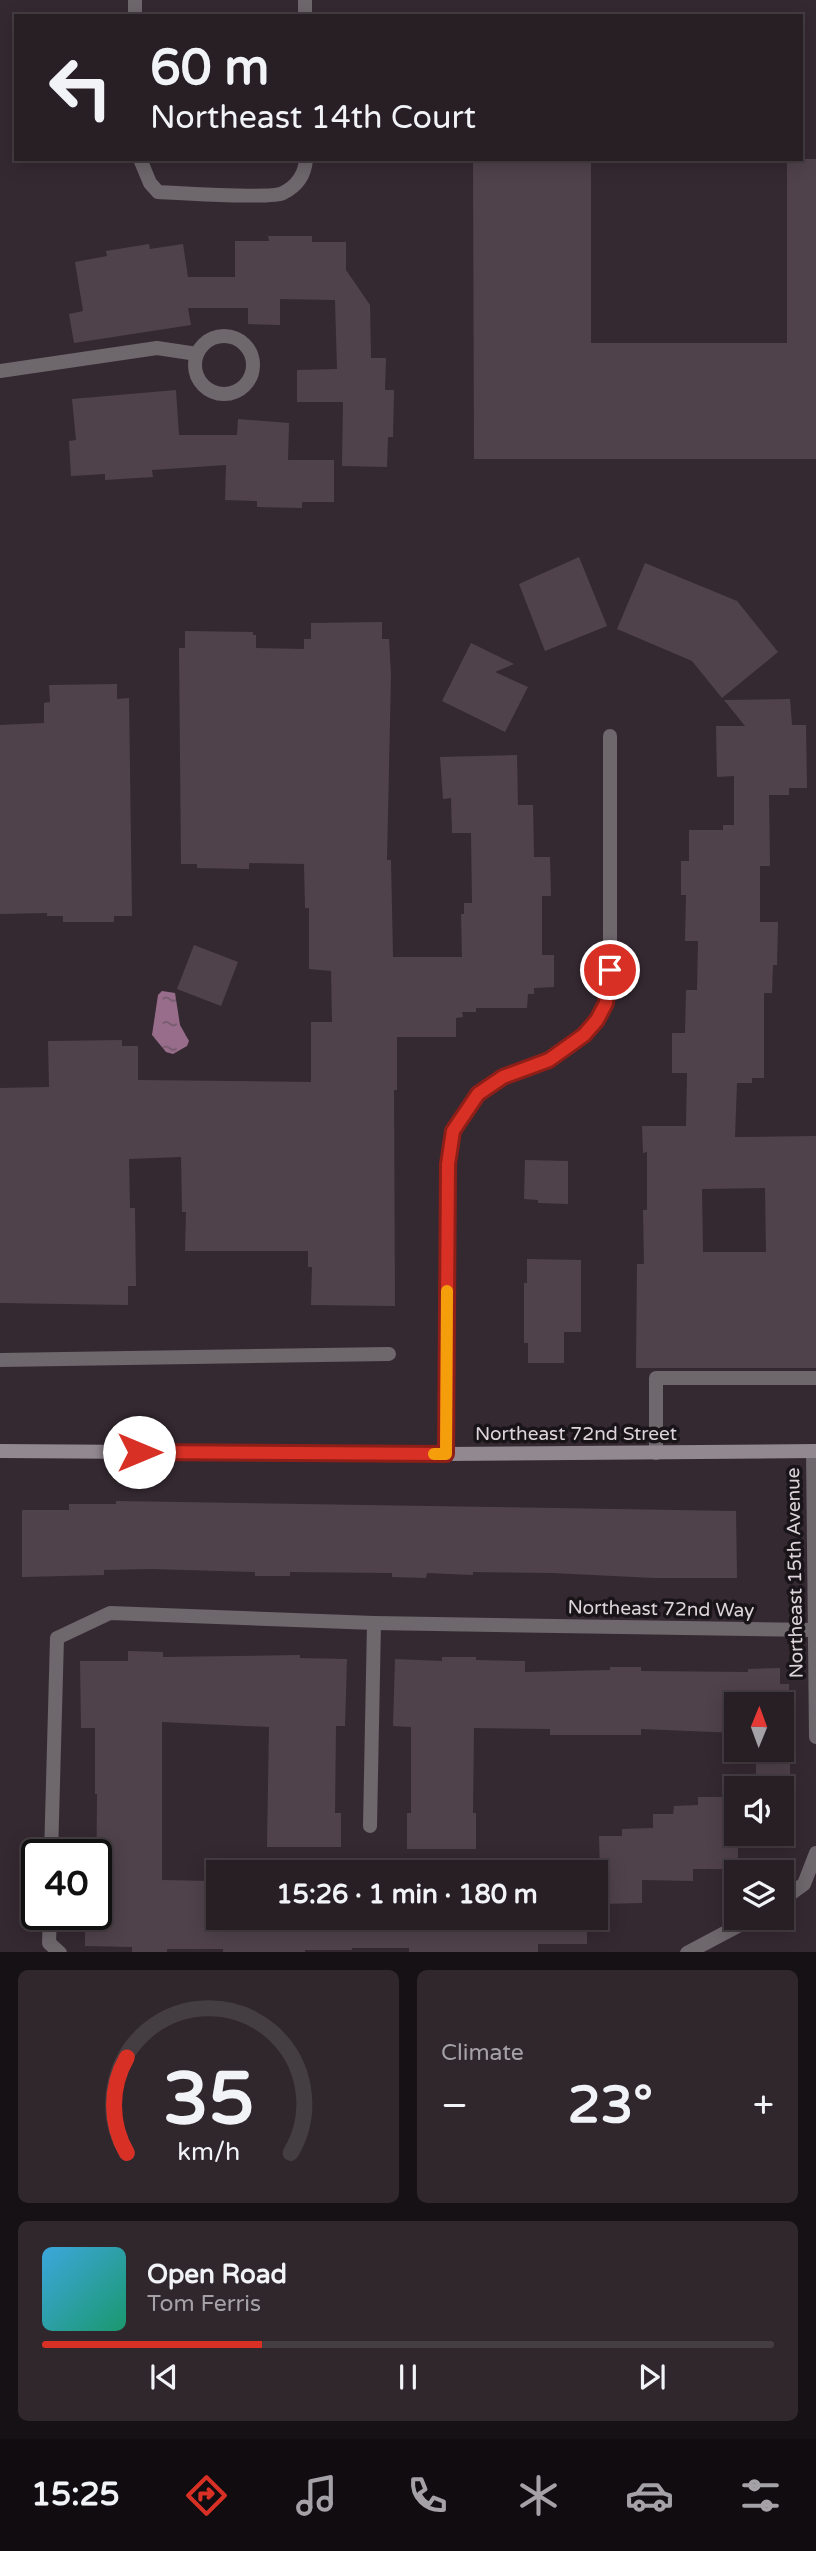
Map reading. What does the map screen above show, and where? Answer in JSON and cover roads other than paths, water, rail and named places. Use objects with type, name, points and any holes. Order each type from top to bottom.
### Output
[{"type":"street","points":[[141,161],[150,183],[158,192],[281,195],[298,184],[306,161]]},
{"type":"street","points":[[213,338],[235,338],[245,344],[251,354],[251,376],[245,386],[235,392],[213,392],[203,386],[197,376],[197,354],[203,344],[213,338]]},
{"type":"street","points":[[0,370],[157,348],[197,354]]},
{"type":"street","points":[[446,1454],[448,1164],[453,1131],[478,1094],[503,1077],[549,1060],[566,1049],[584,1035],[597,1020],[606,1003],[610,970],[610,736]]},
{"type":"street","points":[[0,1360],[388,1354]]},
{"type":"street","points":[[656,1453],[656,1378],[816,1378]]},
{"type":"street","name":"Northeast 72nd Street","points":[[0,1451],[446,1454],[815,1451]]},
{"type":"street","name":"Northeast 15th Avenue","points":[[815,1451],[816,1737]]},
{"type":"street","name":"Northeast 72nd Way","points":[[51,1839],[57,1638],[110,1613],[374,1623],[815,1630]]},
{"type":"street","points":[[370,1826],[374,1623]]},
{"type":"street","points":[[794,1891],[804,1884],[816,1853]]},
{"type":"street","points":[[49,1930],[49,1943],[60,1952]]},
{"type":"street","points":[[687,1952],[730,1930]]},
{"type":"water","points":[[162,991],[175,993],[180,1025],[189,1041],[187,1046],[173,1054],[166,1052],[152,1035],[158,995]]}]
